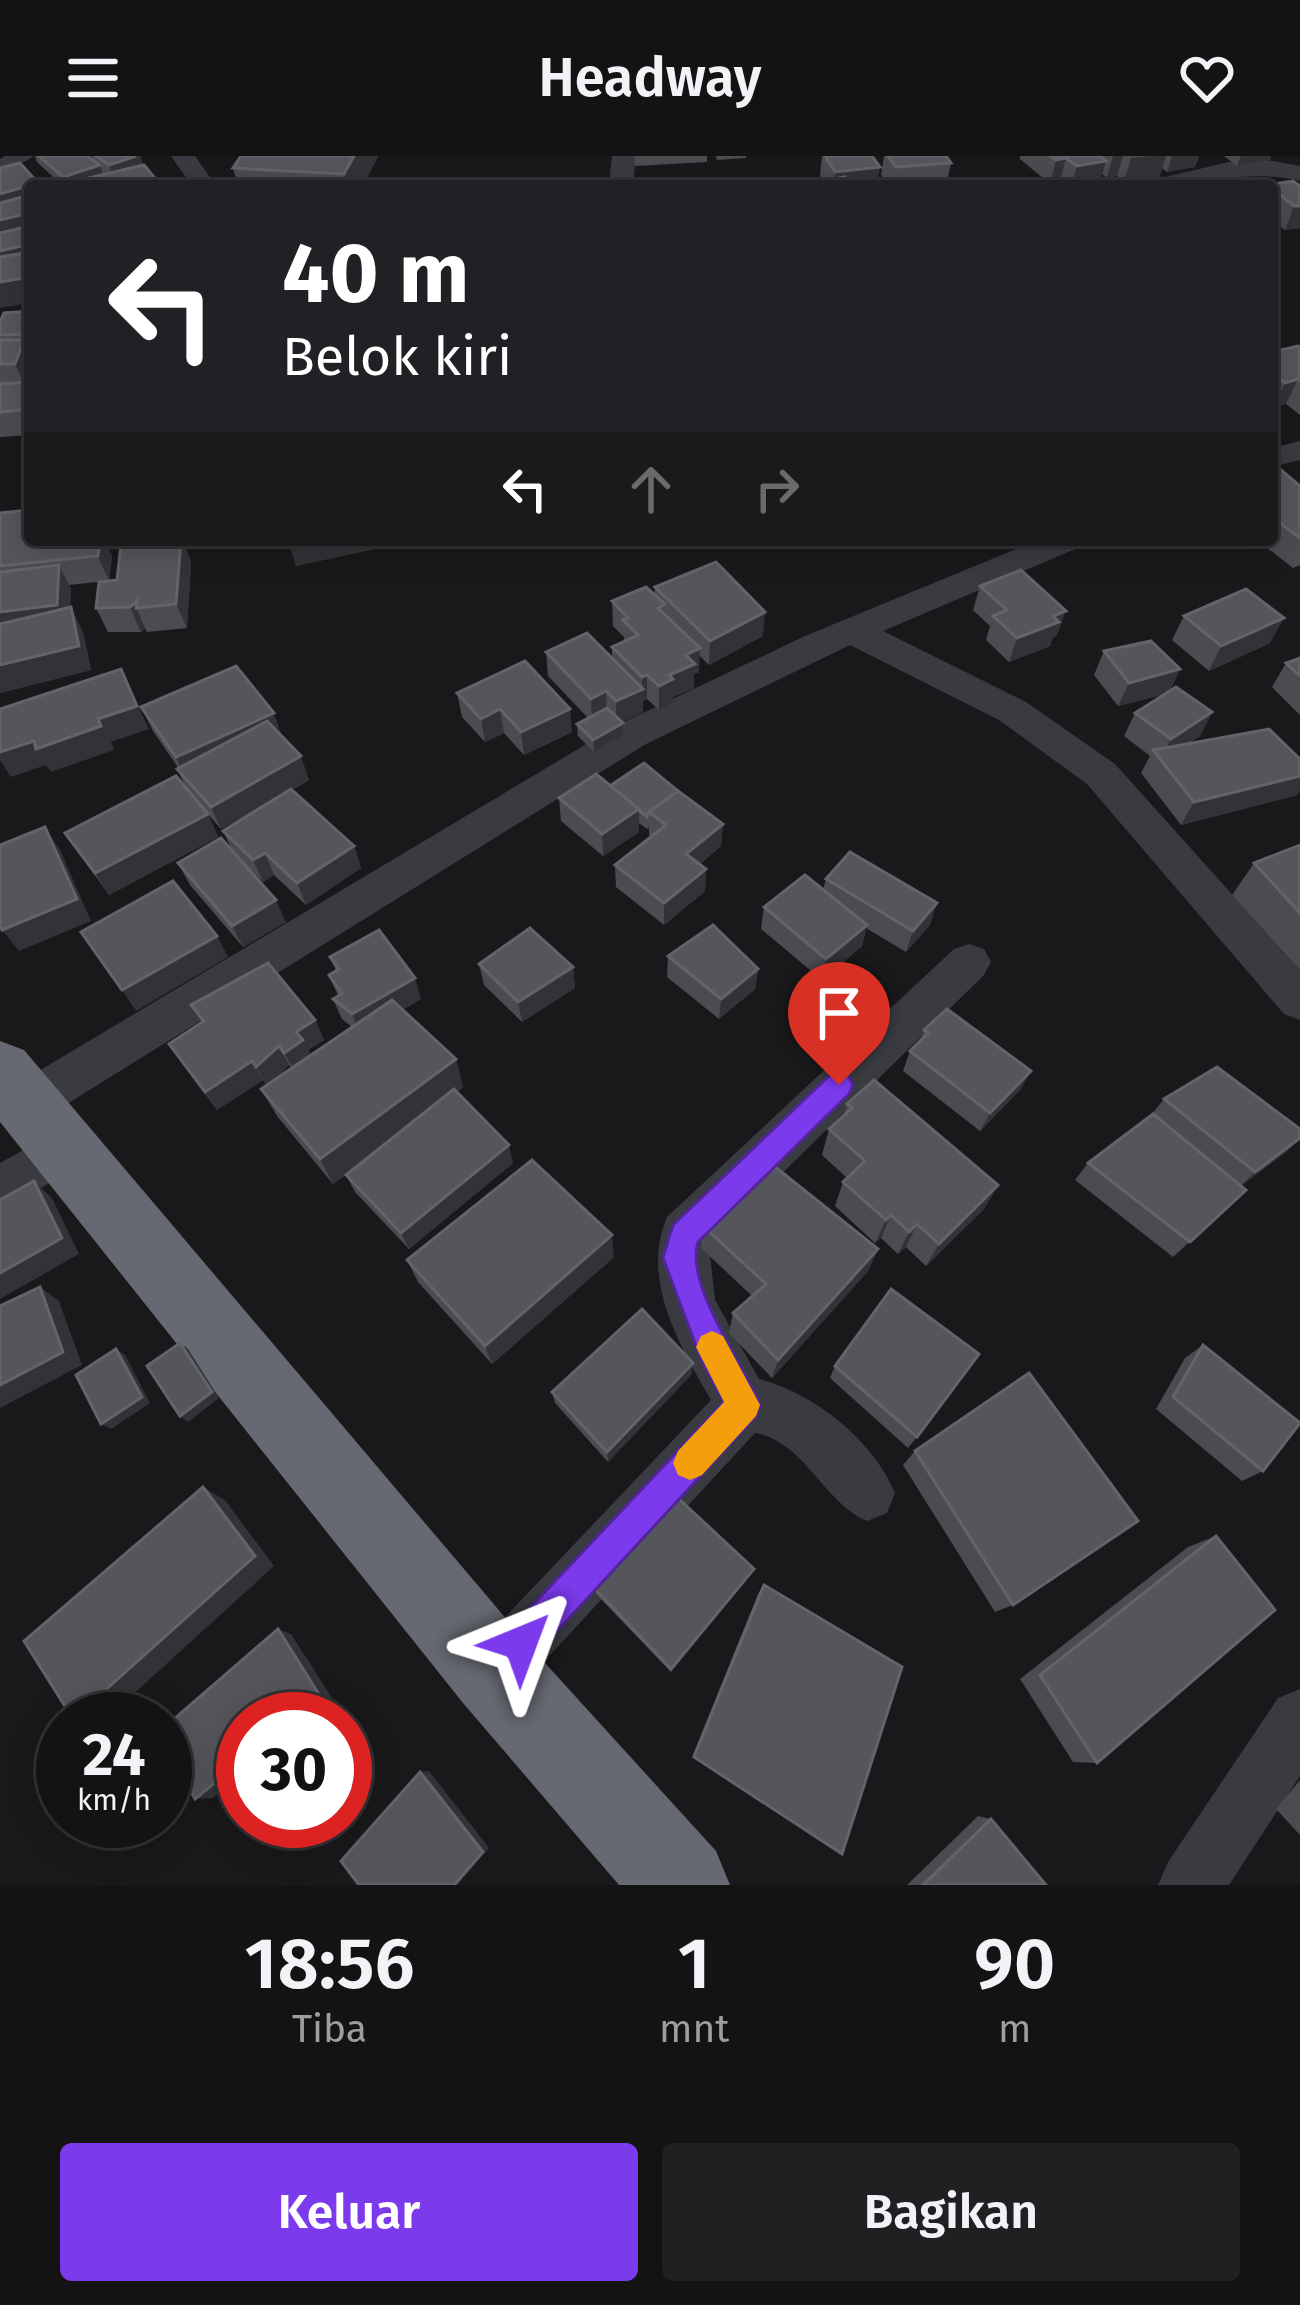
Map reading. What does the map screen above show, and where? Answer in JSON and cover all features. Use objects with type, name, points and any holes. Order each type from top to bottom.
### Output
[{"type":"highway","points":[[24,1128],[682,1885]]},
{"type":"street","points":[[0,169],[22,156]]},
{"type":"street","points":[[186,159],[216,156]]},
{"type":"street","points":[[1190,180],[1262,167],[1282,166],[1300,174]]},
{"type":"street","points":[[24,1128],[578,764],[691,703],[1054,546]]},
{"type":"street","points":[[850,631],[958,679],[1075,752],[1101,774],[1300,1001]]},
{"type":"street","points":[[744,1405],[688,1291],[678,1258],[685,1234],[969,962]]},
{"type":"street","points":[[494,1672],[744,1405],[763,1404],[788,1413],[867,1493]]},
{"type":"street","points":[[1191,1885],[1300,1720]]},
{"type":"building","points":[[39,156],[87,156],[100,165],[63,177]]},
{"type":"building","points":[[96,156],[136,156],[109,165]]},
{"type":"building","points":[[241,156],[354,156],[344,174],[233,168]]},
{"type":"building","points":[[825,156],[872,156],[880,167],[835,172]]},
{"type":"building","points":[[888,156],[946,156],[951,163],[896,167]]},
{"type":"building","points":[[1050,156],[1099,156],[1106,161],[1077,166],[1066,158]]},
{"type":"building","points":[[20,163],[35,180],[24,180],[24,187],[0,194],[0,168]]},
{"type":"building","points":[[144,165],[156,180],[80,180]]},
{"type":"building","points":[[1293,181],[1300,186],[1300,206],[1278,193],[1278,183]]},
{"type":"building","points":[[24,197],[24,214],[0,220],[0,203]]},
{"type":"building","points":[[24,227],[24,245],[0,251],[0,233]]},
{"type":"building","points":[[24,253],[24,278],[0,282],[0,257]]},
{"type":"building","points":[[24,311],[24,334],[0,335],[4,313]]},
{"type":"building","points":[[0,340],[24,340],[15,364],[0,364]]},
{"type":"building","points":[[1300,347],[1300,381],[1285,383],[1278,377],[1278,351]]},
{"type":"building","points":[[24,382],[22,410],[0,412],[0,384]]},
{"type":"building","points":[[1278,471],[1300,486],[1300,538],[1278,522]]},
{"type":"building","points":[[24,511],[24,546],[99,546],[98,556],[0,566],[0,513]]},
{"type":"building","points":[[121,546],[181,546],[176,604],[136,608],[137,601],[130,607],[96,608],[99,582],[117,580]]},
{"type":"building","points":[[716,562],[765,612],[710,641],[655,587]]},
{"type":"building","points":[[59,565],[57,605],[0,612],[0,572]]},
{"type":"building","points":[[1021,570],[1066,611],[1053,616],[1059,622],[1017,638],[993,616],[1007,610],[980,586]]},
{"type":"building","points":[[646,587],[665,604],[658,608],[700,648],[686,655],[695,664],[669,675],[673,679],[659,686],[647,675],[642,677],[612,647],[638,635],[612,601]]},
{"type":"building","points":[[1246,589],[1284,618],[1221,646],[1184,616]]},
{"type":"building","points":[[71,607],[79,646],[0,665],[0,624]]},
{"type":"building","points":[[587,633],[643,689],[616,701],[606,691],[591,699],[546,652]]},
{"type":"building","points":[[1151,641],[1180,669],[1129,683],[1104,651]]},
{"type":"building","points":[[1300,658],[1300,676],[1286,663]]},
{"type":"building","points":[[525,661],[570,709],[521,732],[500,709],[481,719],[457,693]]},
{"type":"building","points":[[236,666],[274,713],[176,757],[141,707]]},
{"type":"building","points":[[121,669],[137,706],[98,719],[101,726],[36,749],[34,741],[0,752],[0,709]]},
{"type":"building","points":[[1176,687],[1212,712],[1171,739],[1135,713]]},
{"type":"building","points":[[607,708],[623,723],[593,740],[577,724]]},
{"type":"building","points":[[267,721],[301,756],[211,807],[177,769]]},
{"type":"building","points":[[1269,729],[1300,759],[1300,776],[1194,802],[1153,750]]},
{"type":"building","points":[[644,763],[678,791],[647,817],[610,786]]},
{"type":"building","points":[[596,774],[639,809],[602,834],[559,798]]},
{"type":"building","points":[[176,776],[208,814],[95,873],[65,833]]},
{"type":"building","points":[[291,789],[354,846],[297,883],[265,853],[253,860],[223,831]]},
{"type":"building","points":[[678,791],[723,824],[686,854],[706,869],[664,903],[615,865],[666,825],[649,812]]},
{"type":"building","points":[[45,827],[77,899],[2,930],[0,845]]},
{"type":"building","points":[[221,838],[276,900],[232,926],[178,863]]},
{"type":"building","points":[[1300,845],[1300,913],[1254,863]]},
{"type":"building","points":[[850,852],[937,903],[913,931],[826,879]]},
{"type":"building","points":[[805,875],[867,925],[826,959],[764,907]]},
{"type":"building","points":[[173,881],[217,936],[122,990],[81,932]]},
{"type":"building","points":[[713,925],[758,969],[721,999],[668,956]]},
{"type":"building","points":[[530,928],[573,967],[518,1002],[479,964]]},
{"type":"building","points":[[379,930],[415,978],[352,1014],[333,999],[342,994],[329,975],[339,969],[330,957]]},
{"type":"building","points":[[268,963],[315,1020],[296,1032],[303,1040],[284,1053],[279,1046],[256,1067],[252,1061],[205,1092],[169,1044],[204,1021],[191,1005]]},
{"type":"building","points":[[392,1000],[456,1059],[320,1159],[261,1089]]},
{"type":"building","points":[[947,1009],[1031,1071],[990,1113],[910,1051]]},
{"type":"building","points":[[1217,1067],[1300,1129],[1300,1138],[1255,1172],[1164,1099]]},
{"type":"building","points":[[874,1080],[998,1185],[939,1244],[917,1224],[909,1232],[891,1215],[886,1220],[843,1182],[865,1161],[829,1129],[852,1108],[847,1104]]},
{"type":"building","points":[[454,1089],[509,1145],[401,1233],[346,1175]]},
{"type":"building","points":[[1153,1114],[1246,1190],[1190,1242],[1088,1163]]},
{"type":"building","points":[[532,1160],[612,1235],[485,1346],[407,1260]]},
{"type":"building","points":[[769,1162],[878,1249],[778,1360],[733,1313],[766,1284],[703,1226]]},
{"type":"building","points":[[34,1181],[62,1238],[0,1273],[0,1200]]},
{"type":"building","points":[[40,1287],[63,1352],[0,1385],[0,1306]]},
{"type":"building","points":[[891,1289],[979,1354],[917,1437],[835,1366]]},
{"type":"building","points":[[642,1309],[693,1363],[607,1452],[552,1392]]},
{"type":"building","points":[[180,1343],[212,1392],[180,1416],[147,1366]]},
{"type":"building","points":[[1203,1345],[1300,1423],[1263,1471],[1173,1397]]},
{"type":"building","points":[[116,1349],[142,1397],[101,1424],[76,1375]]},
{"type":"building","points":[[1029,1373],[1138,1521],[1013,1605],[915,1451]]},
{"type":"building","points":[[203,1487],[255,1556],[103,1692],[56,1692],[24,1641]]},
{"type":"building","points":[[678,1498],[754,1569],[671,1669],[594,1588]]},
{"type":"building","points":[[1216,1536],[1275,1610],[1097,1763],[1040,1675]]},
{"type":"building","points":[[764,1585],[902,1667],[842,1854],[694,1757]]},
{"type":"building","points":[[278,1629],[317,1692],[216,1692],[216,1782],[195,1799],[192,1704]]},
{"type":"building","points":[[420,1772],[483,1852],[454,1885],[359,1885],[341,1861],[353,1848],[372,1848],[372,1826]]},
{"type":"building","points":[[991,1819],[1046,1885],[923,1885]]},
{"type":"slow traffic","points":[[690,1463],[744,1405],[712,1347]]},
{"type":"route","points":[[521,1643],[744,1405],[688,1291],[678,1258],[685,1234],[839,1085]]}]
